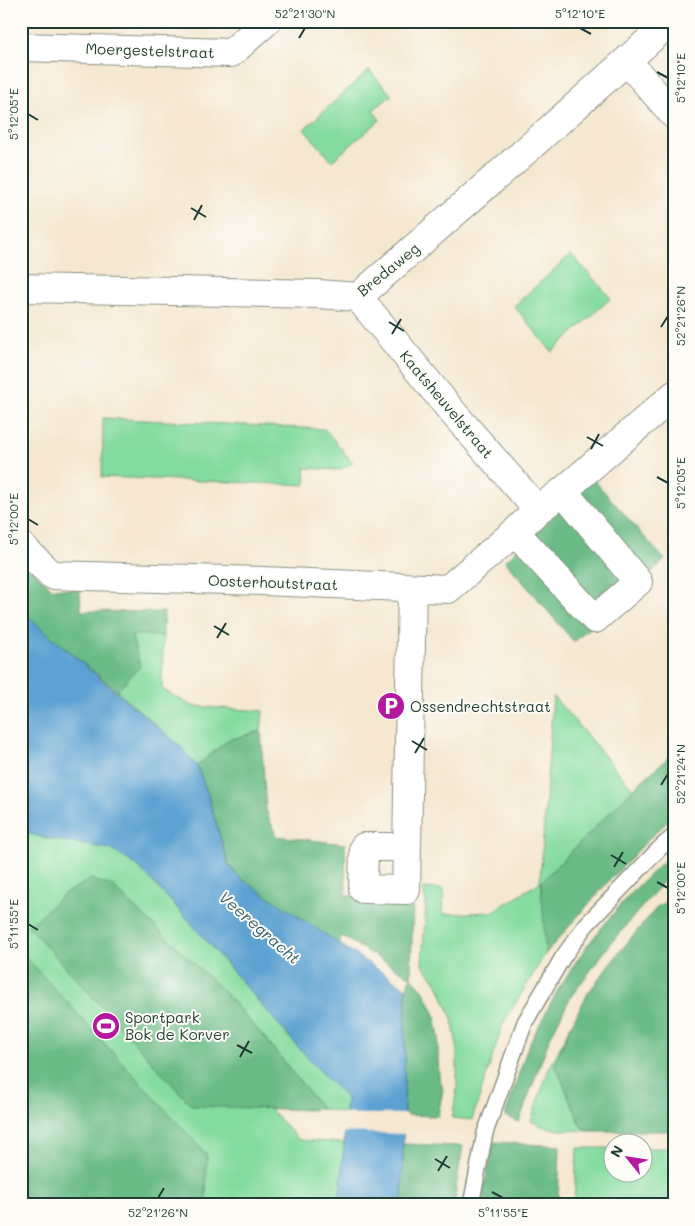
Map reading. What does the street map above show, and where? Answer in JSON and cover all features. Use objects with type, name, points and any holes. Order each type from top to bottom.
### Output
[{"type":"street","name":"Moergestelstraat","points":[[21,47],[231,53],[267,21]]},
{"type":"street","name":"Bredaweg","points":[[21,288],[318,294],[358,297],[671,21]]},
{"type":"street","points":[[627,61],[674,115]]},
{"type":"street","name":"Kaatsheuvelstraat","points":[[358,297],[455,415],[538,510]]},
{"type":"street","name":"Oosterhoutstraat","points":[[21,546],[52,575],[448,589],[674,395]]},
{"type":"street","points":[[515,532],[595,619],[638,582],[563,491]]},
{"type":"street","points":[[406,847],[412,588]]},
{"type":"lane","points":[[471,1205],[485,1133],[525,1022],[562,957],[586,925],[661,847],[674,836]]},
{"type":"green space","points":[[369,70],[392,95],[373,110],[380,120],[332,161],[304,129]]},
{"type":"green space","points":[[571,254],[611,298],[552,352],[514,306]]},
{"type":"green space","points":[[103,418],[325,429],[353,463],[339,470],[305,468],[306,485],[102,477]]},
{"type":"green space","points":[[593,479],[665,560],[574,642],[505,561]]},
{"type":"green space","points":[[21,559],[51,588],[80,590],[81,611],[164,612],[163,636],[131,635],[140,666],[117,691],[21,611]]},
{"type":"green space","points":[[131,634],[163,636],[162,689],[192,706],[263,711],[261,731],[228,740],[197,766],[180,746],[117,691],[140,666]]},
{"type":"green space","points":[[553,696],[633,789],[541,882],[546,953],[503,1024],[472,1120],[452,1118],[457,1089],[457,1045],[452,1019],[439,986],[422,964],[426,902],[422,888],[444,889],[443,914],[492,912],[540,882]]},
{"type":"green space","points":[[261,731],[266,810],[276,836],[345,844],[346,895],[413,901],[411,977],[341,936],[339,944],[240,878],[229,865],[207,792],[197,766],[228,740]]},
{"type":"green space","points":[[674,752],[674,815],[606,884],[546,953],[541,882],[633,789]]},
{"type":"green space","name":"Sportpark Bok de Korver","points":[[21,831],[45,838],[110,849],[138,866],[346,1098],[345,1113],[322,1109],[264,1037],[221,989],[112,886],[65,894],[299,1140],[344,1143],[339,1205],[21,1205]]},
{"type":"green space","points":[[674,851],[674,872],[663,882],[608,947],[570,998],[549,1040],[519,1122],[505,1116],[528,1046],[559,988],[586,947],[627,897]]},
{"type":"green space","points":[[91,879],[112,886],[221,989],[264,1037],[322,1109],[192,1106],[28,926],[64,894]]},
{"type":"green space","points":[[674,898],[674,1131],[589,1131],[582,1128],[555,1064],[571,1025],[588,993],[658,906]]},
{"type":"green space","points":[[21,952],[207,1155],[206,1205],[21,1205]]},
{"type":"green space","points":[[411,977],[423,989],[435,1015],[439,1037],[439,1077],[443,1089],[438,1116],[404,1115],[406,988]]},
{"type":"green space","points":[[571,1025],[555,1064],[582,1128],[589,1131],[552,1129],[531,1121],[548,1071]]},
{"type":"green space","points":[[494,1142],[560,1146],[558,1205],[483,1205],[483,1191]]},
{"type":"green space","points":[[403,1144],[463,1146],[455,1205],[402,1205]]},
{"type":"green space","points":[[577,1148],[602,1148],[602,1184],[652,1184],[652,1148],[674,1148],[674,1205],[574,1205]]},
{"type":"water","name":"Veeregracht","points":[[21,611],[180,746],[197,766],[207,792],[228,865],[240,878],[406,988],[402,1205],[339,1205],[346,1098],[138,866],[110,849],[45,838],[21,831]]},
{"type":"pier","points":[[342,1114],[406,1114],[406,1134],[342,1132]]},
{"type":"place","name":"Ossendrechtstraat","points":[[391,706]]},
{"type":"place","name":"Sportpark Bok de Korver","points":[[106,1026]]}]
